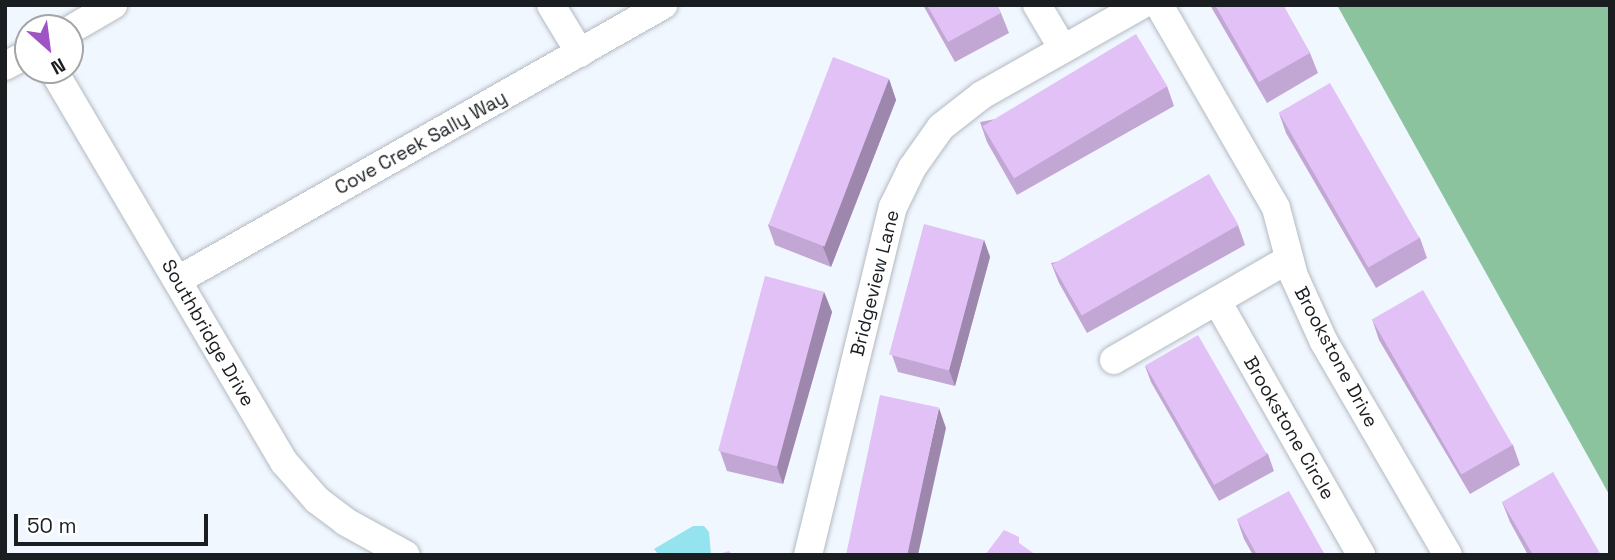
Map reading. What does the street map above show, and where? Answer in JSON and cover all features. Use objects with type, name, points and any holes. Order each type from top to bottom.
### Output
[{"type":"street","points":[[84,22],[113,5]]},
{"type":"street","points":[[551,5],[580,53]]},
{"type":"street","name":"Cove Creek Sally Way","points":[[178,281],[663,5]]},
{"type":"street","points":[[1037,5],[1063,49]]},
{"type":"street","name":"Bridgeview Lane","points":[[808,555],[893,207],[912,168],[941,127],[982,94],[1141,5]]},
{"type":"street","name":"Brookstone Drive","points":[[1159,5],[1276,208],[1289,259],[1324,342],[1448,555]]},
{"type":"street","name":"Southbridge Drive","points":[[61,84],[284,462],[336,514],[406,555]]},
{"type":"street","points":[[1114,360],[1289,259]]},
{"type":"street","name":"Brookstone Circle","points":[[1217,301],[1361,555]]},
{"type":"green space","points":[[1337,5],[1610,5],[1610,496]]},
{"type":"water","points":[[693,526],[704,526],[709,532],[711,555],[659,555],[654,549]]},
{"type":"building","points":[[927,5],[997,5],[1001,13],[948,42]]},
{"type":"building","points":[[1215,5],[1283,5],[1310,53],[1259,82]]},
{"type":"building","points":[[1136,34],[1167,86],[1014,178],[983,126]]},
{"type":"building","points":[[833,57],[889,79],[825,247],[768,225]]},
{"type":"building","points":[[1330,83],[1420,238],[1368,268],[1279,112]]},
{"type":"building","points":[[1209,174],[1238,225],[1082,316],[1052,264]]},
{"type":"building","points":[[924,224],[984,240],[949,370],[889,354]]},
{"type":"building","points":[[765,276],[824,292],[777,467],[718,451]]},
{"type":"building","points":[[1423,290],[1512,445],[1461,475],[1372,320]]},
{"type":"building","points":[[1198,335],[1267,455],[1214,485],[1145,366]]},
{"type":"building","points":[[880,395],[939,407],[907,555],[846,555]]},
{"type":"building","points":[[1553,472],[1601,555],[1533,555],[1502,502]]},
{"type":"building","points":[[1289,491],[1325,555],[1257,555],[1237,519]]},
{"type":"building","points":[[1004,530],[1019,537],[1019,543],[1036,555],[985,555]]},
{"type":"building","points":[[729,551],[732,555],[715,555]]}]
